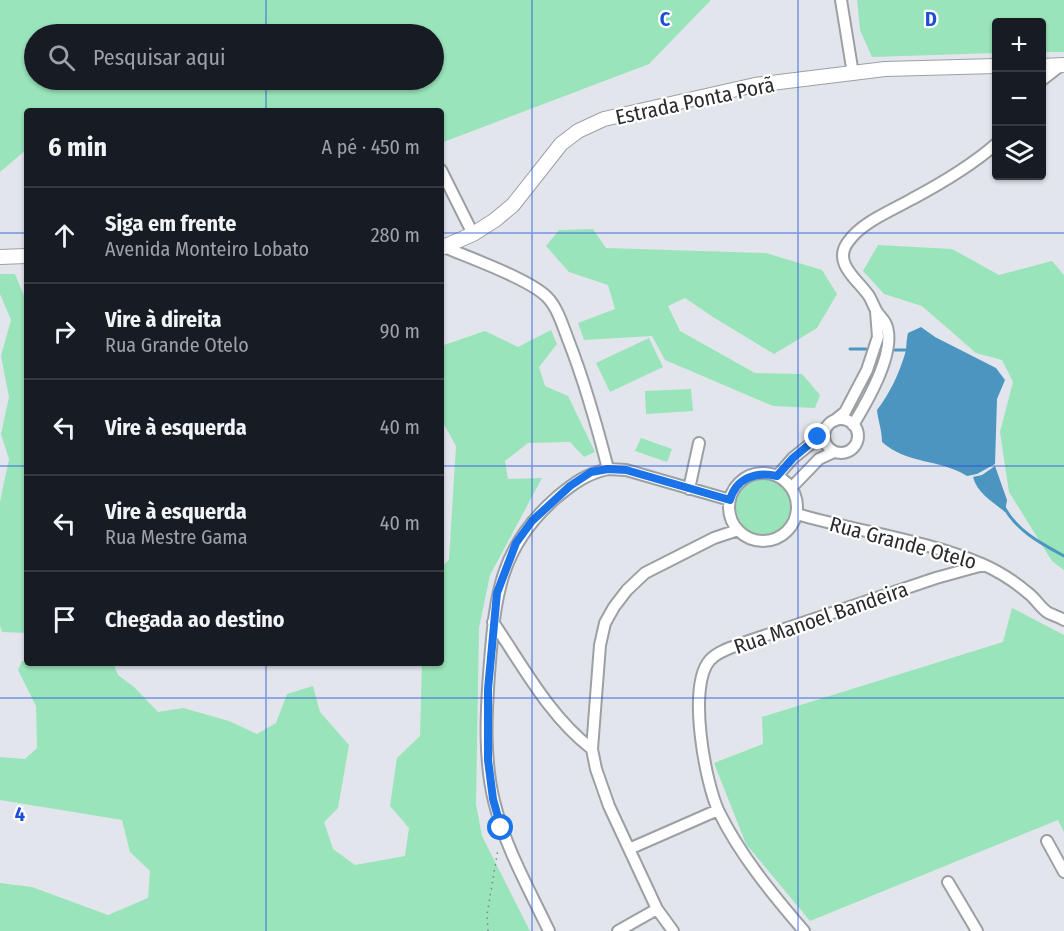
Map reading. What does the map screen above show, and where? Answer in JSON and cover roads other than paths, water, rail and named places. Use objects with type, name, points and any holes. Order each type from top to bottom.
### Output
[{"type":"main road","name":"Estrada Ponta Porã","points":[[444,248],[473,234],[495,220],[513,205],[561,144],[578,131],[604,119],[755,85],[885,69],[992,66]]},
{"type":"main road","points":[[1046,66],[1062,66]]},
{"type":"main road","points":[[0,256],[24,256]]},
{"type":"street","points":[[841,0],[853,74]]},
{"type":"street","points":[[1046,77],[1062,66]]},
{"type":"street","points":[[777,476],[793,458],[824,433],[834,420],[845,412],[867,370],[878,337],[876,311],[870,297],[843,264],[846,244],[864,226],[956,175],[992,147]]},
{"type":"street","points":[[444,176],[473,234]]},
{"type":"street","points":[[444,248],[536,288],[547,297],[556,310],[580,371],[608,469]]},
{"type":"street","points":[[853,425],[879,373],[887,346],[886,321],[876,311]]},
{"type":"street","points":[[791,488],[819,459],[834,452],[846,452],[854,447],[857,434],[853,425],[844,420],[834,420]]},
{"type":"street","points":[[824,433],[826,444],[834,452]]},
{"type":"street","points":[[689,489],[699,444]]},
{"type":"street","points":[[549,931],[501,828],[493,799],[488,760],[487,723],[493,622],[497,593],[516,543],[532,521],[570,486],[591,472],[608,469],[626,470],[730,500]]},
{"type":"street","points":[[766,473],[777,476],[791,488],[795,496],[796,514],[793,524],[786,532],[767,541],[746,537],[738,530],[730,514],[730,500],[737,485],[755,474],[766,473]]},
{"type":"street","name":"Rua Grande Otelo","points":[[796,514],[838,526],[909,541],[983,565],[1005,575],[1028,592],[1048,612],[1064,620]]},
{"type":"street","points":[[674,931],[657,909],[601,787],[592,749],[600,645],[605,623],[614,608],[627,590],[645,573],[704,542],[738,530]]},
{"type":"street","name":"Rua Manoel Bandeira","points":[[804,931],[767,886],[718,810],[702,744],[699,720],[699,695],[703,674],[710,660],[743,643],[936,578],[983,565]]},
{"type":"street","points":[[493,622],[560,720],[592,749]]},
{"type":"street","points":[[629,849],[718,810]]},
{"type":"street","points":[[1047,841],[1064,872]]},
{"type":"street","points":[[948,882],[977,931]]},
{"type":"street","points":[[618,931],[657,909]]},
{"type":"water","points":[[921,327],[935,337],[996,368],[1005,380],[997,399],[995,464],[977,474],[967,476],[946,467],[912,458],[891,449],[882,442],[877,410],[899,371],[905,354],[908,333]]},
{"type":"water","points":[[995,466],[1007,500],[1005,512],[982,492],[973,477],[982,475]]},
{"type":"waterway","points":[[850,349],[866,349]]},
{"type":"waterway","points":[[895,350],[905,350]]},
{"type":"waterway","points":[[1004,507],[1022,530],[1064,556]]}]
